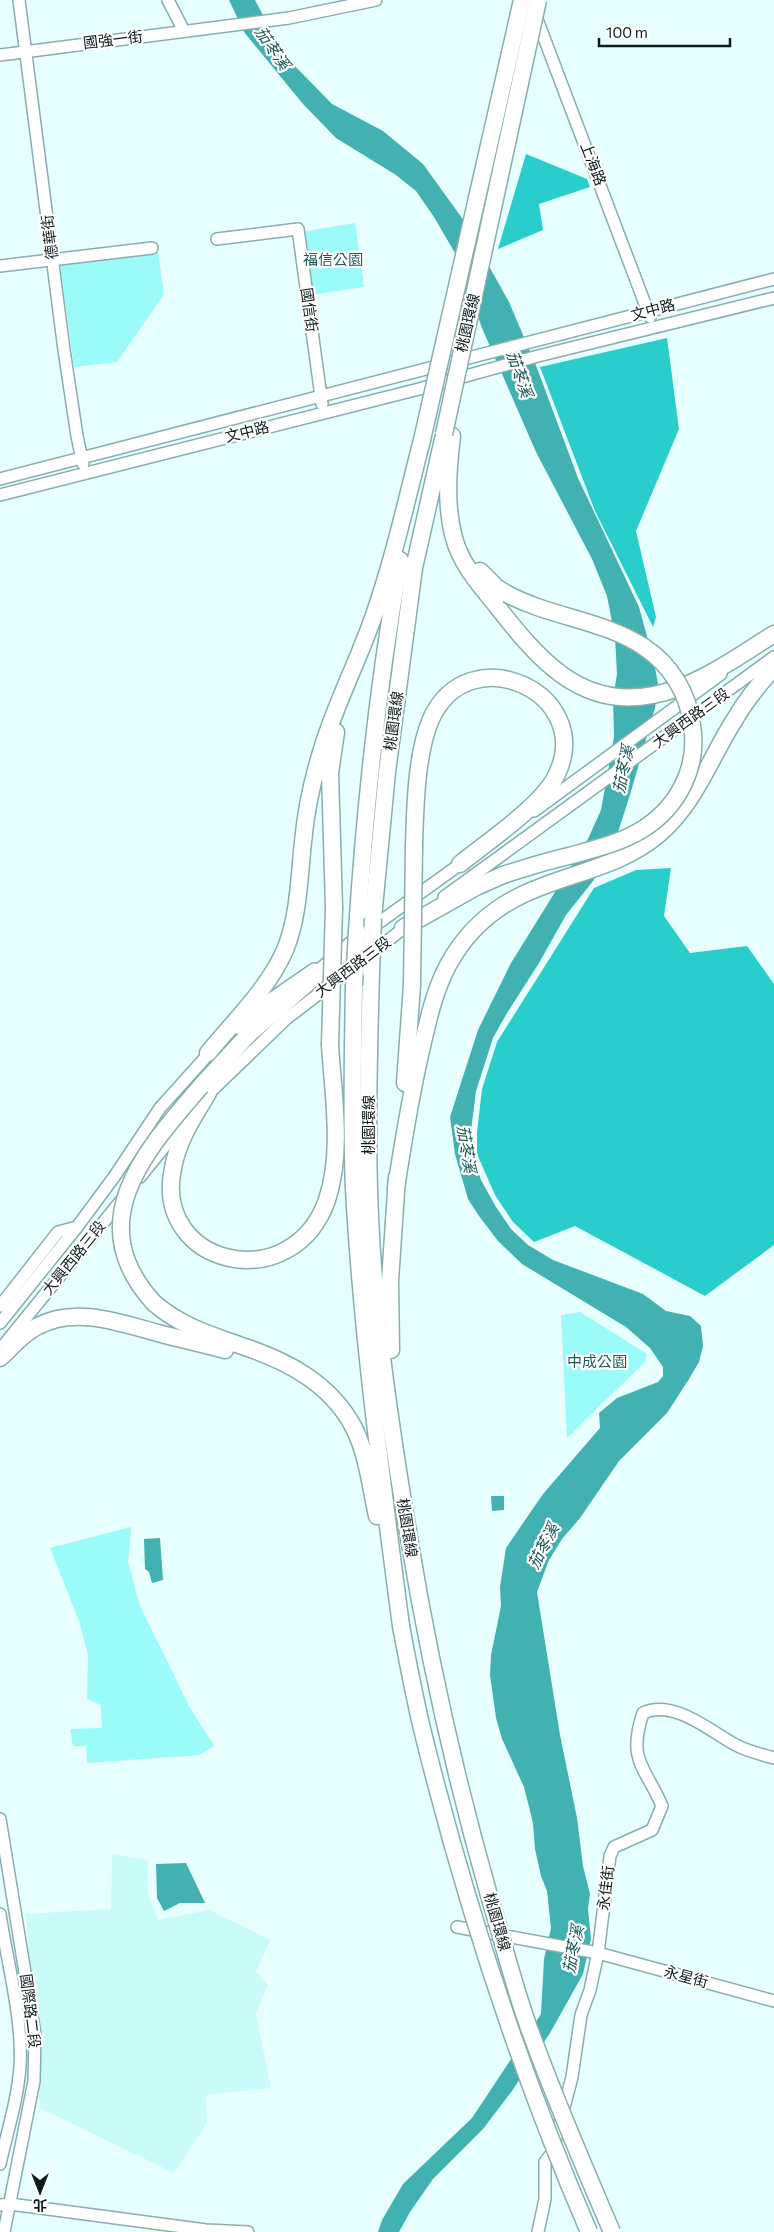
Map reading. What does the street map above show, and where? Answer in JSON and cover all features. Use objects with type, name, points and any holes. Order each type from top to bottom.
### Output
[{"type":"highway","name":"桃園環線","points":[[522,0],[422,440],[399,567],[372,746],[363,835],[366,927],[371,972],[368,1056],[369,1185],[377,1317],[397,1465],[423,1623],[447,1733],[504,1948],[531,2035],[612,2232]]},
{"type":"highway","name":"桃園環線","points":[[538,0],[458,370],[448,435],[414,568],[366,927],[354,985],[352,1058],[355,1196],[386,1541],[401,1626],[424,1735],[452,1846],[510,2029],[539,2109],[589,2232]]},
{"type":"highway","points":[[448,435],[449,502],[454,538],[471,574],[519,634],[546,664],[573,682],[596,692],[620,697],[652,696],[698,679],[774,634]]},
{"type":"highway","points":[[208,1053],[269,980],[285,949],[296,912],[308,803],[315,772],[336,707],[384,586],[422,440]]},
{"type":"highway","points":[[403,928],[476,887],[503,875],[605,846],[643,830],[667,808],[685,782],[693,754],[694,737],[689,709],[675,677],[656,656],[627,636],[597,625],[547,611],[507,594],[487,578],[471,558],[454,523],[449,502]]},
{"type":"highway","points":[[205,1090],[178,1148],[172,1169],[171,1186],[178,1219],[189,1234],[200,1244],[217,1254],[247,1260],[274,1256],[290,1248],[312,1228],[326,1201],[331,1185],[335,1138],[330,1044],[334,907],[331,766],[336,733],[359,653]]},
{"type":"highway","points":[[396,1188],[408,1111],[437,992],[454,955],[476,927],[488,916],[524,894],[621,859],[657,836],[669,825],[689,800],[734,720],[762,681],[774,668]]},
{"type":"highway","points":[[397,1465],[390,1321],[392,1235],[412,986],[414,847],[423,749],[431,719],[437,709],[456,690],[475,681],[501,678],[528,685],[551,708],[561,728],[564,751],[558,773],[549,788],[533,806],[460,864]]},
{"type":"highway","points":[[366,927],[249,1034],[205,1090],[167,1126],[143,1159],[127,1192],[122,1211],[122,1236],[128,1265],[139,1285],[154,1303],[184,1324],[282,1360],[312,1380],[344,1411],[354,1429],[386,1541]]},
{"type":"highway","points":[[0,1358],[27,1332],[39,1325],[63,1318],[85,1317],[110,1321],[253,1356],[277,1364],[312,1380]]},
{"type":"street","name":"德華街","points":[[18,0],[64,350],[85,473]]},
{"type":"street","points":[[168,0],[184,31]]},
{"type":"street","name":"國強一街","points":[[0,55],[289,18],[376,0]]},
{"type":"street","name":"上海路","points":[[530,0],[649,311],[653,328]]},
{"type":"street","name":"國信街","points":[[217,239],[298,229],[321,397],[325,412]]},
{"type":"street","points":[[0,266],[152,248]]},
{"type":"street","name":"文中路","points":[[0,478],[774,279]]},
{"type":"street","name":"文中路","points":[[0,495],[538,356],[774,298]]},
{"type":"street","points":[[510,347],[515,362]]},
{"type":"street","name":"大興西路三段","points":[[0,1323],[77,1227],[114,1177],[160,1108],[208,1053],[272,998],[366,927],[460,864],[591,771],[774,634]]},
{"type":"street","name":"大興西路三段","points":[[0,1350],[205,1090],[286,1019],[403,928],[774,656]]},
{"type":"street","points":[[0,1306],[58,1232],[77,1227]]},
{"type":"street","name":"永佳街","points":[[538,2232],[545,2199],[545,2162],[552,2153],[572,2077],[581,2015],[590,1990],[598,1953],[610,1856],[614,1847],[652,1830],[662,1806],[639,1762],[637,1737],[643,1713],[652,1708],[664,1709],[680,1714],[710,1728],[734,1744],[774,1758]]},
{"type":"street","name":"國際路二段","points":[[0,1819],[35,2034],[36,2062],[34,2081],[12,2185],[5,2204],[4,2232]]},
{"type":"street","name":"國際路二段","points":[[0,1914],[3,1955],[19,2036],[20,2064],[15,2099],[0,2164]]},
{"type":"street","name":"永星街","points":[[457,1927],[598,1953],[774,2002]]},
{"type":"street","points":[[2,1940],[19,1938]]},
{"type":"street","points":[[3,1955],[22,1952]]},
{"type":"street","points":[[5,2204],[206,2231],[248,2232]]},
{"type":"shaded area","points":[[526,154],[587,179],[590,187],[539,204],[543,230],[498,249]]},
{"type":"shaded area","points":[[667,338],[679,429],[636,531],[656,617],[653,627],[595,511],[540,367]]},
{"type":"shaded area","points":[[671,868],[664,916],[690,953],[747,946],[774,984],[774,1245],[705,1296],[575,1226],[534,1242],[513,1222],[495,1195],[477,1154],[477,1132],[482,1089],[497,1042],[594,888],[636,870]]},
{"type":"shaded area","points":[[112,1854],[148,1860],[147,1892],[158,1920],[209,1910],[270,1940],[256,1972],[268,1985],[256,2014],[271,2088],[206,2095],[207,2123],[174,2173],[40,2108],[26,1914],[111,1909]]},
{"type":"green space","name":"福信公園","points":[[355,223],[364,287],[310,295],[301,232]]},
{"type":"green space","points":[[158,252],[164,294],[117,362],[74,367],[60,263]]},
{"type":"green space","name":"中成公園","points":[[580,1312],[647,1354],[645,1362],[567,1438],[561,1315]]},
{"type":"green space","points":[[131,1527],[128,1562],[140,1606],[189,1706],[214,1746],[199,1755],[87,1763],[86,1746],[73,1746],[70,1729],[102,1728],[101,1705],[87,1699],[88,1655],[79,1621],[50,1548]]},
{"type":"water","name":"茄苳溪","points":[[229,0],[255,0],[278,44],[292,63],[332,104],[383,131],[423,164],[462,218],[509,302],[537,368],[578,478],[639,607],[658,684],[655,708],[630,795],[618,832],[605,862],[593,881],[566,915],[493,1038],[476,1091],[471,1131],[472,1154],[481,1180],[496,1207],[511,1229],[528,1245],[553,1260],[643,1294],[666,1311],[690,1316],[701,1326],[703,1346],[699,1362],[667,1413],[619,1461],[580,1518],[562,1539],[549,1560],[537,1592],[560,1735],[577,1818],[583,1866],[590,1894],[588,1909],[591,1939],[583,1974],[550,2033],[512,2091],[483,2129],[433,2179],[410,2212],[399,2232],[378,2232],[382,2220],[403,2184],[472,2118],[541,2014],[544,1959],[551,1928],[547,1891],[541,1876],[535,1849],[533,1823],[524,1787],[502,1739],[496,1718],[490,1675],[491,1655],[501,1606],[500,1587],[506,1548],[543,1494],[600,1428],[599,1413],[617,1398],[658,1382],[663,1376],[663,1367],[650,1348],[626,1327],[522,1264],[498,1241],[468,1199],[455,1154],[450,1117],[478,1030],[511,963],[588,839],[601,810],[614,737],[613,699],[617,674],[615,637],[607,596],[592,559],[536,452],[482,328],[455,253],[434,217],[416,191],[396,175],[336,138],[303,104],[244,32]]},
{"type":"water","points":[[491,1496],[504,1496],[504,1510],[492,1511]]},
{"type":"water","points":[[160,1538],[163,1580],[152,1583],[149,1572],[145,1569],[144,1539]]},
{"type":"water","points":[[186,1863],[205,1903],[180,1903],[164,1911],[157,1898],[156,1864]]}]
